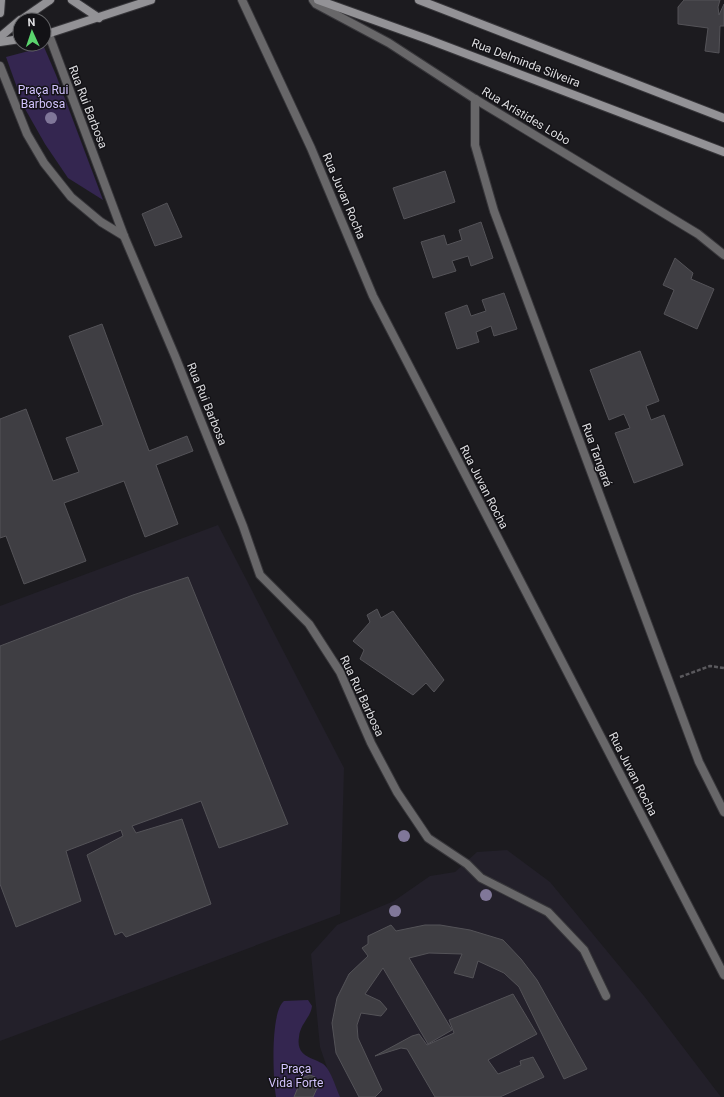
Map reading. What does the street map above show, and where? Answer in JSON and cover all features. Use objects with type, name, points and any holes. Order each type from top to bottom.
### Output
[{"type":"main road","points":[[0,13],[1,0]]},
{"type":"main road","points":[[32,12],[50,0]]},
{"type":"main road","points":[[72,0],[99,18]]},
{"type":"main road","points":[[133,6],[140,0]]},
{"type":"main road","points":[[52,33],[151,0]]},
{"type":"main road","name":"Rua Delminda Silveira","points":[[318,0],[427,39],[724,152]]},
{"type":"main road","name":"Rua Delminda Silveira","points":[[419,0],[724,118]]},
{"type":"main road","points":[[0,37],[12,27]]},
{"type":"main road","points":[[0,42],[12,40]]},
{"type":"street","name":"Rua Juvan Rocha","points":[[242,0],[311,148],[373,296],[724,975]]},
{"type":"street","name":"Rua Aristides Lobo","points":[[313,0],[316,4],[389,43],[475,99],[698,234],[724,255]]},
{"type":"street","name":"Rua Rui Barbosa","points":[[52,50],[124,236],[175,356],[243,526],[260,576],[309,624],[340,672],[371,743],[397,792],[428,838],[467,864],[481,878],[548,912],[584,950],[606,996]]},
{"type":"street","points":[[0,66],[27,134],[44,163],[71,197],[101,222],[124,236]]},
{"type":"street","name":"Rua Tangará","points":[[475,99],[475,145],[494,211],[698,762],[724,812]]},
{"type":"path","points":[[668,682],[710,666],[724,668]]},
{"type":"shaded area","points":[[218,525],[344,768],[340,914],[0,1041],[0,606]]},
{"type":"shaded area","points":[[507,850],[550,882],[644,996],[721,1097],[337,1097],[320,1047],[311,954],[337,925],[394,901],[430,876],[455,872],[477,852]]},
{"type":"green space","name":"Praça Rui Barbosa","points":[[25,52],[46,52],[103,200],[68,178],[45,144],[24,107],[6,57]]},
{"type":"green space","name":"Praça Vida Forte","points":[[308,1000],[312,1006],[310,1014],[301,1028],[299,1045],[304,1054],[324,1064],[333,1079],[340,1097],[276,1097],[274,1047],[276,1018],[284,1001]]},
{"type":"building","points":[[684,0],[720,0],[718,7],[719,15],[724,4],[724,26],[720,26],[719,53],[705,51],[708,28],[678,24],[678,7]]},
{"type":"building","points":[[445,171],[455,202],[404,219],[393,188]]},
{"type":"building","points":[[167,203],[182,237],[155,246],[142,214]]},
{"type":"building","points":[[481,222],[493,258],[471,266],[468,256],[452,261],[456,271],[433,278],[421,242],[444,235],[447,245],[462,240],[459,230]]},
{"type":"building","points":[[675,258],[693,273],[691,279],[714,289],[697,329],[664,314],[674,290],[663,285]]},
{"type":"building","points":[[504,293],[517,329],[494,336],[491,326],[476,332],[479,342],[457,349],[445,313],[467,305],[471,316],[486,311],[482,300]]},
{"type":"building","points":[[102,324],[149,451],[187,436],[193,451],[156,465],[178,524],[145,537],[124,481],[64,503],[86,561],[24,584],[6,536],[0,538],[0,419],[26,409],[53,481],[79,472],[66,438],[103,425],[69,336]]},
{"type":"building","points":[[640,351],[659,401],[646,406],[651,420],[664,415],[683,465],[634,483],[615,433],[630,428],[624,414],[609,420],[590,370]]},
{"type":"building","points":[[188,577],[288,824],[219,848],[201,801],[132,826],[136,833],[182,819],[211,904],[126,937],[122,932],[115,935],[87,855],[123,836],[121,830],[66,851],[81,901],[16,927],[0,884],[0,646],[133,595]]},
{"type":"building","points":[[377,609],[381,618],[393,611],[444,680],[434,692],[426,683],[413,695],[360,659],[364,650],[353,641],[370,622],[367,615]]},
{"type":"building","points":[[391,925],[396,931],[425,925],[440,925],[470,930],[503,940],[521,959],[537,980],[587,1069],[564,1079],[519,987],[504,973],[478,961],[473,978],[454,973],[462,954],[429,953],[409,958],[452,1030],[428,1044],[383,968],[365,994],[380,1001],[387,1009],[381,1016],[361,1013],[357,1025],[358,1038],[382,1090],[375,1097],[359,1097],[336,1053],[332,1023],[337,998],[349,974],[368,956],[362,948],[368,944],[368,936]]},
{"type":"building","points":[[513,994],[537,1034],[488,1060],[498,1074],[521,1065],[520,1061],[533,1057],[544,1077],[500,1097],[435,1097],[407,1049],[401,1048],[375,1056],[412,1036],[419,1034],[427,1045],[454,1033],[449,1020]]},
{"type":"building","points":[[310,1075],[315,1077],[318,1086],[313,1097],[294,1097],[301,1080]]}]
